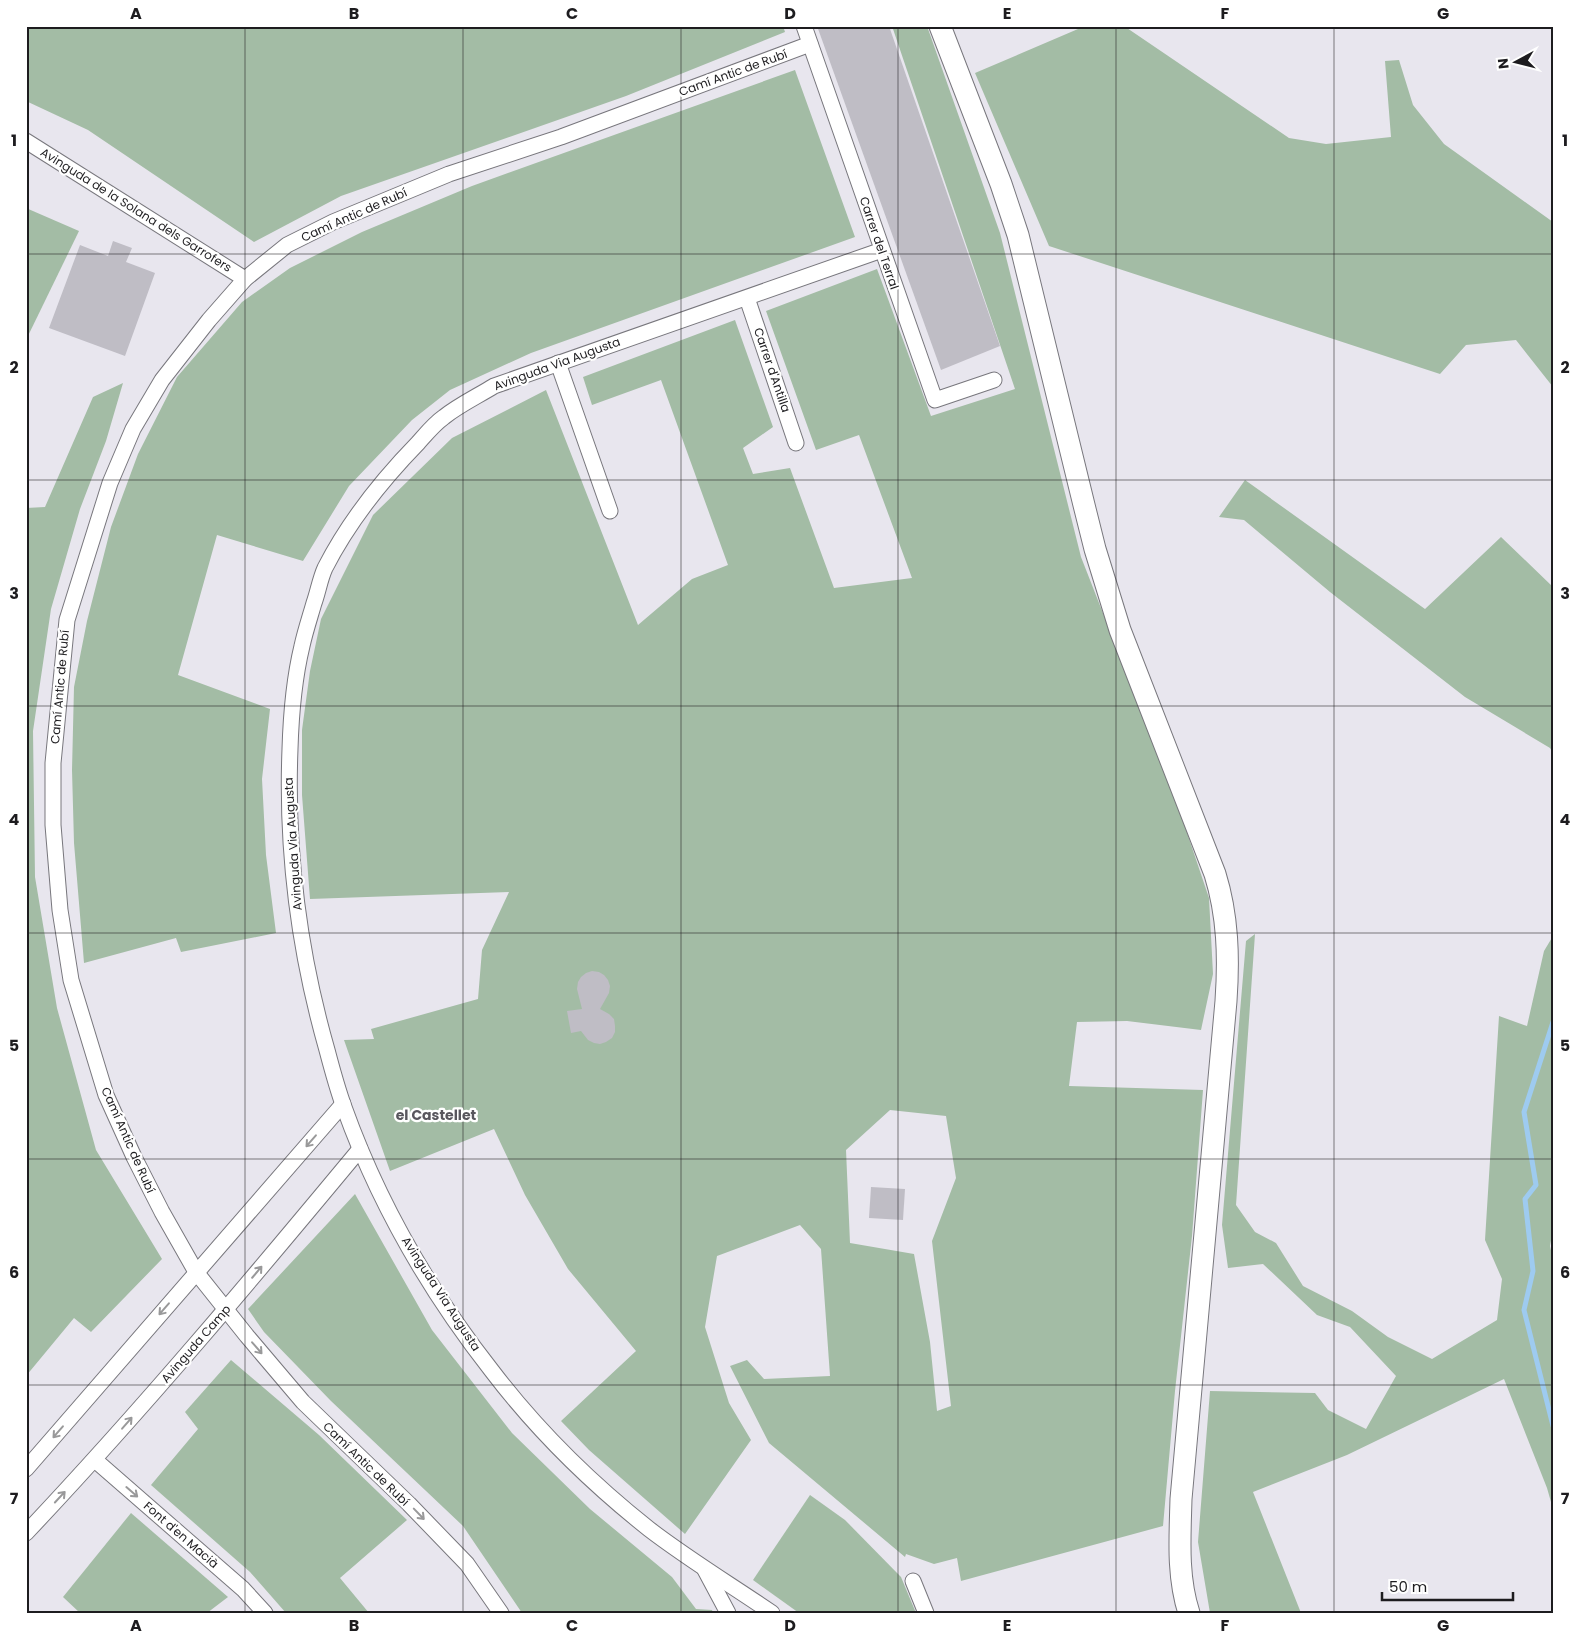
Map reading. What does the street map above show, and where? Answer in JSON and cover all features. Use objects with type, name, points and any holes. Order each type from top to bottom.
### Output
[{"type":"main road","points":[[940,26],[1002,184],[1018,235],[1095,549],[1120,630],[1215,874],[1222,899],[1227,962],[1226,1001],[1181,1499],[1181,1570],[1185,1601],[1189,1613]]},
{"type":"street","name":"Carrer del Terral","points":[[804,26],[935,400],[994,380]]},
{"type":"street","name":"Camí Antic de Rubí","points":[[501,1613],[466,1564],[409,1504],[303,1402],[196,1272],[134,1157],[106,1095],[71,980],[60,910],[55,853],[53,763],[67,620],[110,483],[133,429],[162,380],[209,320],[245,279],[287,245],[342,218],[449,174],[559,137],[810,44]]},
{"type":"street","name":"Avinguda de la Solana dels Garrofers","points":[[26,141],[245,279]]},
{"type":"street","name":"Avinguda Via Augusta","points":[[772,1613],[651,1530],[593,1481],[528,1415],[498,1379],[459,1326],[411,1252],[360,1149],[343,1104],[318,1019],[308,977],[299,928],[288,792],[291,716],[301,647],[324,571],[356,515],[392,469],[442,418],[494,386],[882,250]]},
{"type":"street","name":"Carrer d'Antilla","points":[[747,298],[796,443]]},
{"type":"street","points":[[558,363],[610,511]]},
{"type":"street","points":[[26,1469],[343,1104]]},
{"type":"street","name":"Avinguda Camp","points":[[26,1533],[95,1460],[226,1310],[360,1149]]},
{"type":"street","name":"Font d'en Macià","points":[[95,1460],[243,1589],[265,1613]]},
{"type":"street","points":[[703,1567],[728,1613]]},
{"type":"street","points":[[913,1581],[926,1613]]},
{"type":"green space","points":[[26,26],[783,26],[785,32],[626,96],[341,196],[254,242],[88,130],[26,101]]},
{"type":"green space","points":[[892,26],[927,26],[1000,233],[1081,557],[1175,797],[1209,898],[1213,974],[1201,1030],[1127,1021],[1077,1022],[1069,1086],[1203,1090],[1192,1236],[1163,1526],[961,1581],[957,1558],[934,1564],[906,1554],[905,1557],[769,1443],[730,1366],[747,1360],[764,1379],[830,1376],[821,1249],[800,1225],[717,1256],[705,1327],[729,1403],[751,1440],[685,1534],[589,1450],[561,1421],[636,1351],[568,1269],[525,1195],[494,1129],[390,1171],[344,1040],[374,1039],[371,1029],[478,999],[482,950],[509,892],[310,899],[302,795],[302,730],[310,671],[321,619],[373,515],[452,438],[546,390],[638,625],[692,579],[728,565],[661,380],[592,405],[583,377],[735,320],[773,427],[743,448],[753,474],[790,468],[834,588],[912,578],[859,435],[816,450],[766,311],[877,269],[931,416],[1015,389]],"holes":[[[890,1110],[946,1116],[956,1178],[932,1241],[951,1406],[937,1411],[930,1342],[914,1254],[850,1243],[846,1150]]]},
{"type":"green space","points":[[1085,26],[1124,26],[1289,138],[1326,144],[1391,137],[1385,61],[1399,60],[1413,105],[1444,144],[1553,222],[1553,387],[1516,340],[1466,345],[1440,374],[1049,246],[975,73]]},
{"type":"green space","points":[[795,70],[855,237],[531,353],[450,390],[412,420],[349,486],[303,561],[217,535],[178,675],[270,709],[262,779],[266,855],[276,933],[181,952],[176,938],[84,963],[74,843],[72,770],[74,687],[87,621],[111,527],[138,454],[177,377],[242,302],[290,268],[362,232],[472,186]]},
{"type":"green space","points":[[26,208],[79,231],[26,340]]},
{"type":"green space","points":[[123,383],[106,441],[80,509],[51,609],[33,731],[35,877],[57,1008],[96,1150],[162,1259],[91,1332],[74,1318],[26,1376],[26,508],[45,507],[93,397]]},
{"type":"green space","points":[[1245,480],[1425,609],[1501,537],[1553,587],[1553,753],[1550,748],[1465,697],[1330,592],[1244,520],[1219,517]]},
{"type":"green space","points":[[1255,934],[1236,1205],[1255,1232],[1276,1243],[1303,1286],[1352,1311],[1388,1337],[1432,1359],[1497,1320],[1502,1279],[1485,1240],[1499,1016],[1527,1026],[1544,951],[1553,936],[1553,1230],[1550,1246],[1553,1259],[1553,1509],[1547,1488],[1504,1379],[1347,1455],[1253,1492],[1301,1613],[1210,1613],[1198,1542],[1210,1391],[1315,1393],[1328,1410],[1366,1429],[1396,1376],[1350,1327],[1317,1315],[1263,1264],[1228,1268],[1222,1225],[1246,941]]},
{"type":"green space","points":[[355,1194],[432,1330],[512,1433],[590,1509],[672,1577],[696,1609],[712,1610],[713,1613],[522,1613],[463,1526],[331,1401],[264,1332],[248,1309]]},
{"type":"green space","points":[[231,1360],[319,1435],[407,1520],[340,1578],[369,1613],[286,1613],[250,1572],[151,1485],[198,1429],[185,1412]]},
{"type":"green space","points":[[810,1495],[845,1520],[901,1577],[916,1613],[799,1613],[753,1580]]},
{"type":"green space","points":[[131,1513],[228,1597],[207,1613],[80,1613],[63,1597]]},
{"type":"building","points":[[817,26],[889,26],[1000,346],[941,370]]},
{"type":"building","points":[[113,241],[132,248],[126,262],[155,273],[125,356],[49,328],[80,245],[108,256]]},
{"type":"building","points":[[592,971],[599,972],[608,980],[610,986],[609,993],[600,1009],[614,1019],[615,1026],[612,1038],[600,1044],[588,1040],[581,1031],[571,1033],[567,1011],[582,1009],[577,989],[578,982],[586,973]]},
{"type":"building","points":[[871,1187],[905,1189],[903,1220],[869,1218]]},
{"type":"waterway","points":[[1553,1022],[1524,1112],[1536,1185],[1525,1199],[1533,1271],[1524,1310],[1553,1426]]},
{"type":"district","name":"el Castellet","points":[[436,1115]]}]
